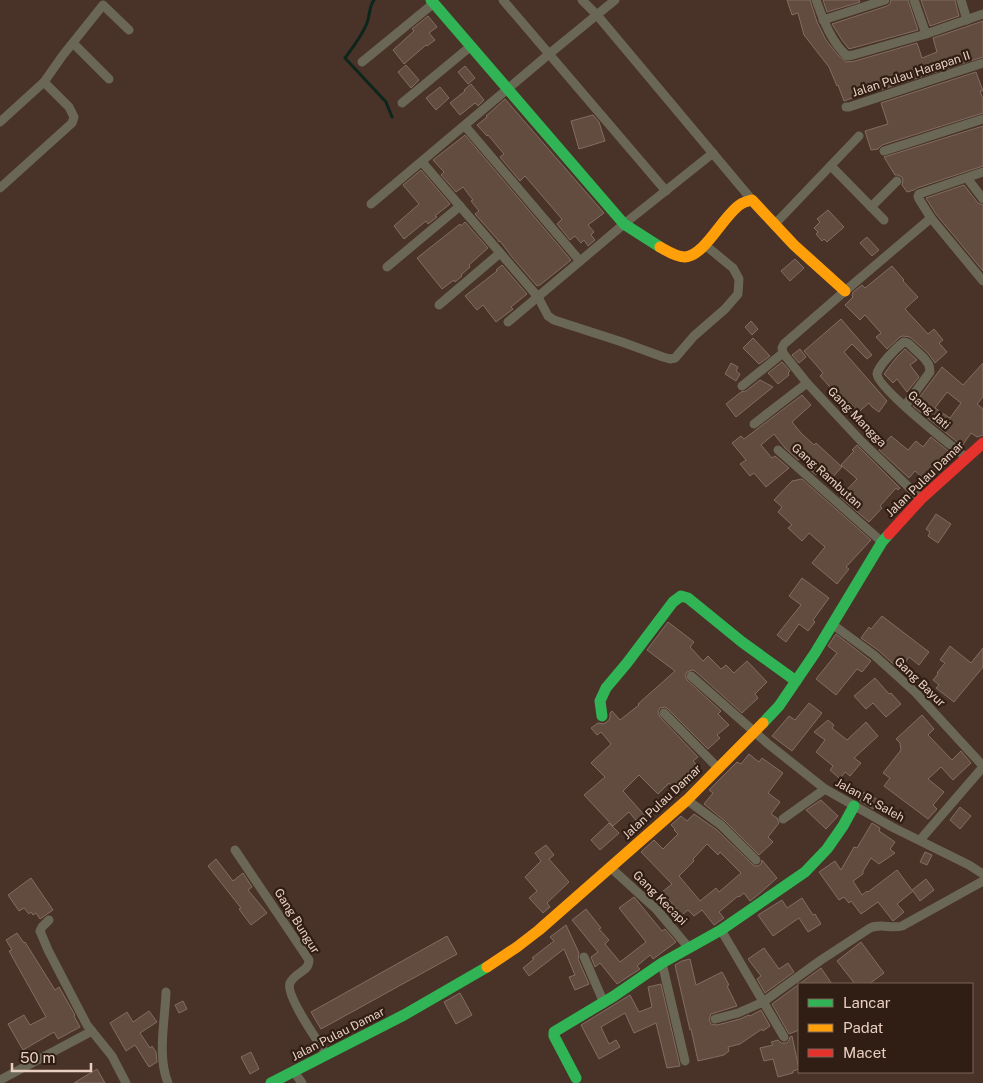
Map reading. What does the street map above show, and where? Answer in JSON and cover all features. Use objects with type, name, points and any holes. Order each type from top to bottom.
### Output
[{"type":"street","points":[[503,0],[666,191]]},
{"type":"street","points":[[582,0],[597,15],[752,200],[810,261],[845,291]]},
{"type":"street","points":[[371,204],[615,0]]},
{"type":"street","points":[[816,0],[823,20],[837,45],[846,55],[853,55],[926,34],[983,14]]},
{"type":"street","points":[[823,20],[865,3],[885,0]]},
{"type":"street","points":[[914,0],[926,34]]},
{"type":"street","points":[[961,0],[968,20]]},
{"type":"street","points":[[362,62],[433,1],[624,224],[667,251],[678,256],[687,257],[693,255],[705,245],[740,204],[752,200]]},
{"type":"street","points":[[0,122],[44,82],[103,5],[130,30]]},
{"type":"street","points":[[73,42],[109,79]]},
{"type":"street","points":[[402,103],[471,46]]},
{"type":"street","points":[[982,64],[983,74]]},
{"type":"street","name":"Jalan Pulau Harapan II","points":[[846,107],[849,108],[982,64]]},
{"type":"street","points":[[0,188],[72,123],[74,117],[69,107],[44,82]]},
{"type":"street","points":[[884,151],[983,119]]},
{"type":"street","points":[[465,126],[580,261]]},
{"type":"street","points":[[774,224],[859,136]]},
{"type":"street","points":[[508,322],[624,224],[713,153]]},
{"type":"street","points":[[422,162],[538,298],[548,316],[554,320],[663,357],[675,358],[694,336],[725,309],[738,294],[739,279],[733,268],[705,245]]},
{"type":"street","points":[[831,166],[884,220]]},
{"type":"street","points":[[983,172],[918,196],[932,218],[983,281]]},
{"type":"street","points":[[967,178],[983,199]]},
{"type":"street","points":[[871,208],[897,181]]},
{"type":"street","points":[[387,267],[460,206]]},
{"type":"street","points":[[742,386],[783,350],[784,344],[932,218]]},
{"type":"street","points":[[439,305],[500,253]]},
{"type":"street","name":"Gang Jati","points":[[905,406],[930,372],[929,365],[924,358],[908,343],[904,342],[881,366],[878,371],[878,378],[905,406],[966,458]]},
{"type":"street","name":"Gang Mangga","points":[[783,350],[807,383],[861,441],[921,499]]},
{"type":"street","points":[[754,424],[807,383]]},
{"type":"street","name":"Jalan Pulau Damar","points":[[271,1083],[408,1014],[493,964],[539,930],[687,800],[779,706],[816,653],[882,542],[921,499],[983,443]]},
{"type":"street","name":"Gang Rambutan","points":[[778,450],[882,542]]},
{"type":"street","points":[[602,716],[600,701],[606,688],[673,602],[681,596],[688,598],[742,642],[796,681]]},
{"type":"street","name":"Gang Bayur","points":[[832,624],[874,655],[915,692],[983,766]]},
{"type":"street","name":"Jalan R. Saleh","points":[[691,676],[767,744],[825,789],[983,874]]},
{"type":"street","points":[[664,714],[719,769]]},
{"type":"street","points":[[920,840],[983,766]]},
{"type":"street","points":[[783,819],[825,789]]},
{"type":"street","points":[[687,800],[721,825],[756,860]]},
{"type":"street","points":[[576,1078],[554,1033],[604,1003],[662,964],[721,930],[804,872],[827,849],[854,806]]},
{"type":"street","name":"Gang Bungur","points":[[235,850],[309,960],[306,969],[291,981],[289,988],[297,1008],[327,1055]]},
{"type":"street","name":"Gang Kecapi","points":[[611,868],[657,910],[689,948]]},
{"type":"street","points":[[715,1019],[763,1002],[821,960],[870,928],[878,925],[894,928],[902,926],[983,881]]},
{"type":"street","points":[[49,920],[41,930],[41,936],[87,1025],[112,1056],[126,1083]]},
{"type":"street","points":[[721,930],[784,1037]]},
{"type":"street","points":[[584,957],[604,1003]]},
{"type":"street","points":[[662,964],[685,1061]]},
{"type":"street","points":[[166,992],[162,1048],[168,1083]]},
{"type":"street","points":[[0,1080],[92,1031]]},
{"type":"street","points":[[294,1072],[302,1083]]},
{"type":"building","points":[[787,0],[810,0],[817,22],[826,40],[846,62],[917,43],[922,58],[937,52],[933,38],[983,21],[983,57],[844,101],[829,67],[804,35],[798,13],[792,15]]},
{"type":"building","points":[[823,0],[859,0],[860,2],[827,12]]},
{"type":"building","points":[[891,0],[908,0],[918,30],[849,49],[832,24],[887,6]]},
{"type":"building","points":[[921,0],[955,0],[959,16],[930,26]]},
{"type":"building","points":[[428,16],[437,27],[429,33],[435,40],[426,45],[404,64],[393,50],[414,31],[412,29]]},
{"type":"building","points":[[406,65],[419,80],[411,88],[398,72]]},
{"type":"building","points":[[465,66],[475,78],[468,84],[458,72]]},
{"type":"building","points":[[976,72],[983,91],[980,91],[983,99],[983,113],[871,150],[865,131],[888,124],[881,103]]},
{"type":"building","points":[[471,84],[484,100],[478,106],[475,103],[460,115],[450,103]]},
{"type":"building","points":[[440,87],[449,98],[436,110],[426,98]]},
{"type":"building","points":[[505,99],[604,213],[588,225],[594,232],[591,235],[595,240],[588,246],[584,240],[581,243],[575,236],[570,240],[557,224],[562,219],[525,176],[520,181],[500,157],[504,154],[477,125]]},
{"type":"building","points":[[593,115],[599,122],[605,141],[579,149],[571,121]]},
{"type":"building","points":[[983,126],[983,166],[914,190],[907,192],[902,185],[902,177],[895,175],[884,157]]},
{"type":"building","points":[[465,135],[571,260],[540,285],[537,286],[475,214],[479,211],[463,187],[456,192],[441,175],[444,172],[433,160]]},
{"type":"building","points":[[421,170],[450,204],[428,224],[426,221],[404,239],[394,226],[419,204],[403,185]]},
{"type":"building","points":[[964,185],[978,203],[983,205],[983,271],[936,214],[926,198]]},
{"type":"building","points":[[828,210],[844,227],[827,242],[824,239],[822,241],[814,228],[820,222],[817,219]]},
{"type":"building","points":[[465,222],[488,248],[469,265],[470,267],[462,276],[442,289],[417,258]]},
{"type":"building","points":[[867,237],[879,250],[872,256],[860,243]]},
{"type":"building","points":[[795,259],[804,268],[790,281],[781,271]]},
{"type":"building","points":[[502,265],[527,294],[511,307],[513,309],[496,322],[483,305],[477,310],[465,296]]},
{"type":"building","points":[[892,266],[918,297],[905,309],[928,334],[934,329],[943,340],[939,343],[947,352],[935,363],[928,353],[910,337],[900,337],[887,349],[876,337],[881,333],[865,315],[860,320],[845,305],[853,297],[853,292],[862,285],[865,288]]},
{"type":"building","points":[[841,319],[872,355],[867,359],[852,344],[844,352],[887,401],[879,412],[869,403],[854,416],[829,388],[820,376],[823,373],[804,351]]},
{"type":"building","points":[[751,321],[758,329],[752,335],[745,327]]},
{"type":"building","points":[[753,338],[770,356],[759,364],[743,348]]},
{"type":"building","points":[[800,349],[806,357],[799,363],[792,355]]},
{"type":"building","points":[[905,349],[917,360],[910,365],[919,377],[907,392],[897,379],[893,383],[884,374]]},
{"type":"building","points":[[782,362],[790,371],[789,375],[778,384],[768,373]]},
{"type":"building","points":[[731,363],[738,367],[736,371],[740,374],[736,381],[725,374]]},
{"type":"building","points":[[983,363],[983,397],[977,404],[983,409],[983,435],[977,437],[971,433],[962,446],[913,406],[942,367],[963,385]],"holes":[[[947,392],[961,403],[950,418],[935,408]]]},
{"type":"building","points":[[760,380],[773,387],[736,417],[726,404]]},
{"type":"building","points":[[802,395],[811,405],[792,422],[814,445],[816,443],[842,467],[830,480],[820,471],[816,475],[806,466],[809,462],[803,456],[798,460],[774,434],[761,445],[772,458],[775,456],[789,468],[766,487],[754,473],[750,476],[740,464],[746,460],[732,443],[741,436],[744,439]]},
{"type":"building","points":[[891,436],[908,450],[916,441],[923,447],[931,437],[952,454],[928,482],[915,471],[909,478],[879,450]]},
{"type":"building","points":[[857,445],[900,488],[898,490],[896,488],[869,522],[840,497],[857,479],[841,465]]},
{"type":"building","points":[[802,479],[871,540],[846,567],[849,569],[837,584],[812,563],[825,547],[809,533],[802,541],[788,528],[792,525],[778,512],[782,507],[774,500],[792,481]]},
{"type":"building","points":[[936,514],[951,524],[938,543],[928,536],[930,532],[926,529]]},
{"type":"building","points":[[802,578],[829,598],[813,620],[815,622],[808,631],[799,624],[786,642],[777,635],[801,605],[789,596]]},
{"type":"building","points":[[882,616],[929,652],[919,665],[909,657],[900,670],[878,650],[861,638],[869,627],[871,629]]},
{"type":"building","points":[[668,622],[694,642],[690,647],[703,661],[708,656],[721,669],[726,665],[734,673],[747,661],[767,682],[755,694],[758,698],[742,713],[695,671],[687,672],[685,675],[687,680],[721,711],[718,714],[729,725],[717,735],[720,738],[708,749],[668,709],[665,707],[660,708],[658,712],[660,717],[698,757],[693,761],[697,765],[672,787],[669,783],[658,794],[639,775],[623,791],[646,817],[639,824],[629,812],[613,826],[584,795],[605,777],[591,763],[611,744],[601,732],[597,735],[591,728],[598,723],[603,724],[607,722],[612,711],[620,720],[675,671],[647,650]]},
{"type":"building","points":[[836,634],[871,661],[862,672],[857,669],[836,695],[816,679],[837,653],[828,646]]},
{"type":"building","points":[[950,646],[971,663],[983,648],[983,667],[954,702],[936,688],[939,685],[933,680],[945,663],[940,660]]},
{"type":"building","points":[[875,678],[901,704],[886,717],[873,703],[866,709],[854,696]]},
{"type":"building","points":[[809,703],[822,713],[792,751],[772,736],[789,716],[795,720]]},
{"type":"building","points":[[922,715],[934,729],[928,735],[952,760],[961,751],[971,763],[953,780],[941,767],[928,779],[944,792],[933,805],[937,809],[928,819],[884,786],[890,778],[883,773],[901,750],[900,743],[896,739]]},
{"type":"building","points":[[828,720],[834,725],[832,728],[847,740],[866,722],[878,736],[854,758],[861,763],[850,776],[845,772],[840,779],[830,770],[833,766],[816,752],[825,740],[814,732]]},
{"type":"building","points":[[749,754],[759,762],[762,758],[783,773],[768,793],[780,802],[771,814],[777,818],[779,823],[768,837],[773,842],[759,855],[725,821],[704,804],[713,793],[709,790],[737,762],[741,764]]},
{"type":"building","points":[[864,792],[878,800],[873,809],[860,801]]},
{"type":"building","points":[[821,800],[838,816],[826,829],[806,810]]},
{"type":"building","points":[[960,807],[971,816],[960,829],[950,820]]},
{"type":"building","points":[[694,814],[717,830],[752,864],[758,866],[762,860],[777,878],[750,901],[744,893],[738,896],[719,912],[724,918],[714,925],[702,910],[694,916],[688,910],[682,915],[662,892],[672,884],[641,852],[654,840],[663,849],[678,834],[671,825],[681,816],[687,821]],"holes":[[[707,844],[718,855],[720,852],[741,873],[719,892],[716,888],[700,901],[679,876]]]},
{"type":"building","points":[[609,823],[619,833],[600,850],[591,840]]},
{"type":"building","points":[[872,823],[880,828],[879,831],[895,842],[890,849],[895,853],[879,864],[871,858],[863,874],[853,881],[862,895],[897,870],[912,890],[926,879],[934,890],[920,901],[913,891],[897,904],[904,912],[893,921],[878,902],[861,914],[851,901],[849,903],[844,897],[839,900],[819,872],[835,861],[841,870],[854,847],[857,848]]},
{"type":"building","points":[[546,845],[554,855],[549,859],[569,882],[547,903],[550,907],[543,913],[529,898],[537,891],[525,877],[541,861],[535,853]]},
{"type":"building","points":[[925,852],[932,855],[927,865],[920,862]]},
{"type":"building","points":[[216,859],[233,881],[243,873],[252,887],[248,890],[267,913],[251,925],[239,909],[241,908],[208,866]]},
{"type":"building","points":[[31,878],[53,910],[40,919],[36,913],[33,915],[31,912],[29,914],[24,908],[19,911],[8,895]]},
{"type":"building","points":[[634,897],[662,931],[665,929],[676,942],[653,959],[650,955],[637,966],[640,969],[617,984],[600,963],[595,967],[591,957],[598,952],[572,920],[586,909],[609,940],[605,944],[620,962],[646,942],[619,908]]},
{"type":"building","points":[[802,898],[821,924],[808,932],[799,918],[773,936],[758,915],[782,900],[787,908]]},
{"type":"building","points":[[566,925],[579,953],[578,959],[589,984],[575,990],[569,977],[575,975],[564,949],[529,976],[523,968],[534,959],[532,958],[554,941],[550,937]]},
{"type":"building","points":[[17,933],[25,942],[55,990],[59,987],[80,1027],[58,1039],[54,1032],[23,1050],[8,1024],[24,1015],[30,1025],[46,1017],[9,951],[12,950],[6,940]]},
{"type":"building","points":[[447,936],[457,954],[321,1029],[311,1012]]},
{"type":"building","points":[[861,942],[884,973],[870,983],[854,983],[837,961]]},
{"type":"building","points":[[764,948],[779,969],[788,963],[794,972],[765,993],[757,979],[761,976],[748,959]]},
{"type":"building","points":[[690,959],[696,985],[722,972],[737,1006],[711,1014],[709,1020],[711,1024],[717,1025],[740,1019],[761,1010],[770,1026],[763,1031],[762,1029],[740,1044],[728,1047],[729,1051],[724,1055],[698,1061],[675,965]]},
{"type":"building","points":[[821,968],[831,983],[800,983]]},
{"type":"building","points":[[661,984],[680,1066],[667,1068],[656,1023],[634,1033],[625,1013],[601,1027],[609,1044],[616,1040],[620,1047],[599,1059],[581,1025],[630,995],[639,1012],[652,1007],[648,987]]},
{"type":"building","points":[[798,985],[798,1030],[789,1034],[772,1004]]},
{"type":"building","points":[[460,993],[472,1015],[456,1024],[444,1002]]},
{"type":"building","points":[[183,1001],[187,1009],[179,1013],[175,1005]]},
{"type":"building","points":[[149,1011],[157,1022],[140,1033],[150,1048],[152,1046],[156,1052],[157,1062],[149,1067],[135,1045],[126,1051],[110,1023],[127,1012],[133,1022]]},
{"type":"building","points":[[792,1036],[798,1069],[793,1071],[793,1073],[778,1077],[773,1059],[764,1061],[760,1048],[773,1045],[771,1042],[778,1040],[781,1043],[787,1043]]},
{"type":"building","points":[[251,1052],[259,1069],[250,1074],[241,1057]]},
{"type":"building","points":[[97,1069],[105,1083],[74,1083]]},
{"type":"waterway","points":[[374,0],[365,28],[345,58],[386,102],[392,117]]},
{"type":"traffic: fast","points":[[431,0],[624,224],[660,247]]},
{"type":"traffic: fast","points":[[763,723],[779,706],[815,653],[882,542],[889,534]]},
{"type":"traffic: fast","points":[[602,716],[600,701],[606,688],[673,602],[681,596],[688,598],[742,642],[796,681]]},
{"type":"traffic: fast","points":[[576,1078],[554,1036],[554,1032],[614,996],[662,963],[721,930],[805,872],[827,849],[854,806]]},
{"type":"traffic: fast","points":[[271,1083],[404,1015],[487,967]]},
{"type":"traffic: slow","points":[[660,247],[678,256],[692,255],[700,250],[735,209],[742,203],[752,200],[794,245],[845,291]]},
{"type":"traffic: slow","points":[[487,967],[539,930],[687,800],[763,723]]},
{"type":"traffic: jam","points":[[889,534],[921,499],[983,443]]}]
